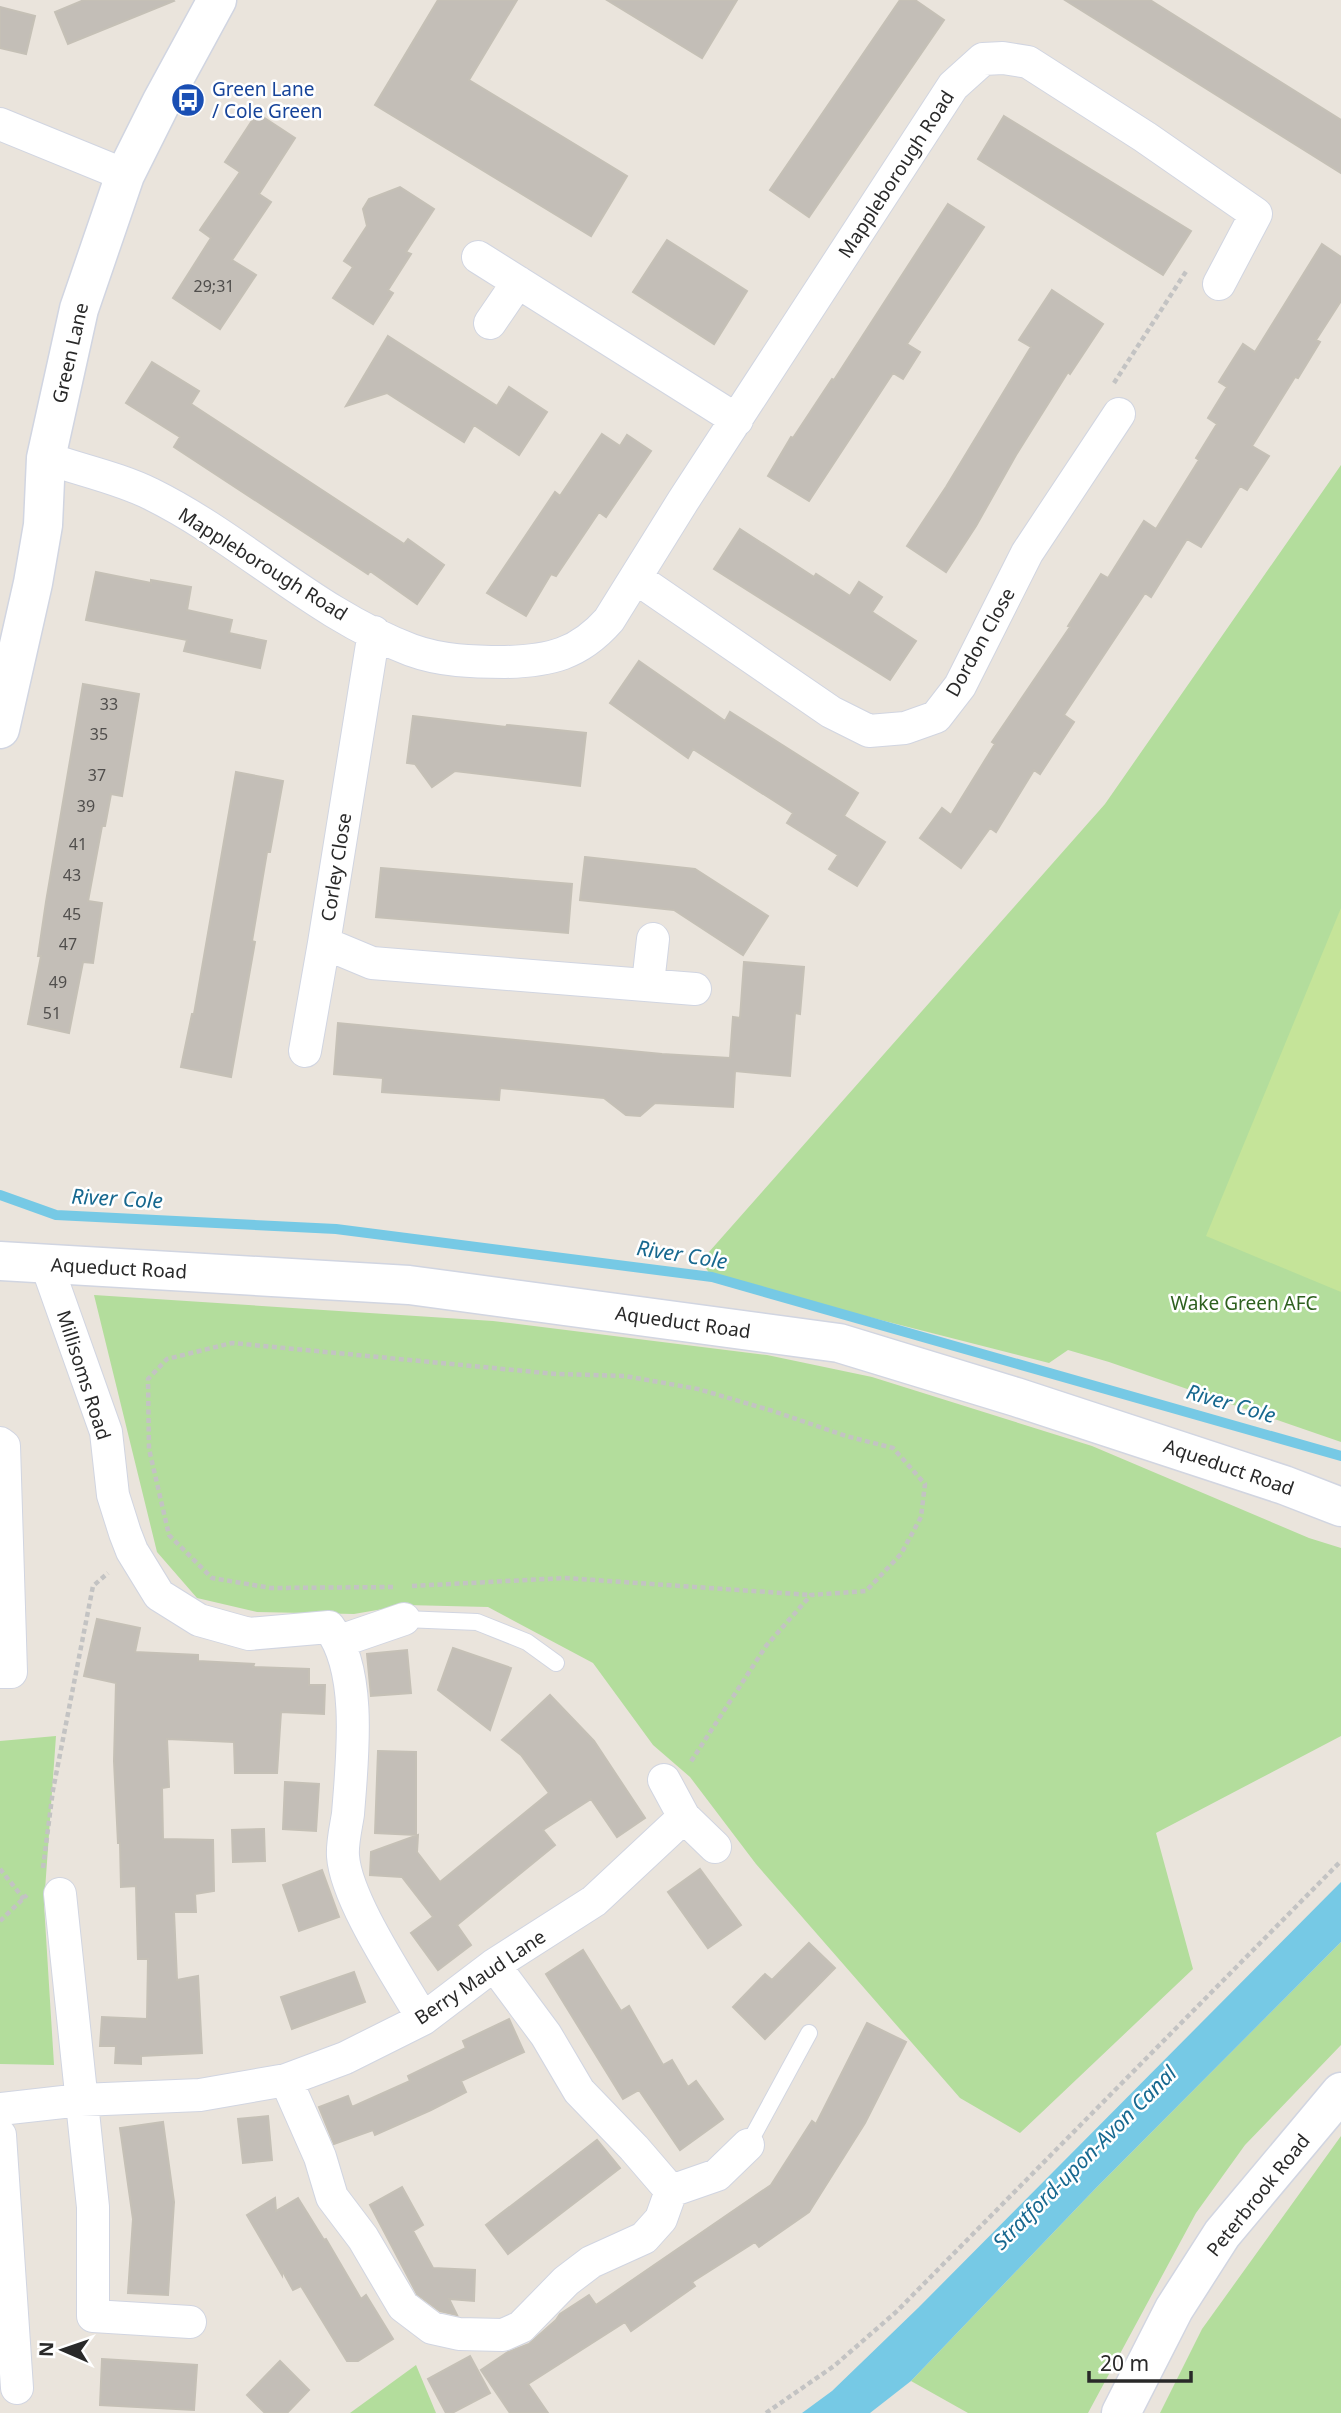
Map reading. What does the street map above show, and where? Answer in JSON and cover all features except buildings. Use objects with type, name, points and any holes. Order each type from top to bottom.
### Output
[{"type":"street","name":"Green Lane","points":[[0,729],[43,525],[46,458],[79,309],[125,174],[217,0]]},
{"type":"street","name":"Mappleborough Road","points":[[46,458],[150,493],[228,538],[323,605],[411,650],[456,661],[538,661],[572,651],[593,637],[609,620],[683,501],[953,86],[983,59],[1003,58],[1028,62],[1145,137],[1256,214],[1219,284]]},
{"type":"street","points":[[0,124],[125,174]]},
{"type":"street","points":[[478,257],[737,420]]},
{"type":"street","points":[[490,323],[518,282]]},
{"type":"street","name":"Dordon Close","points":[[636,578],[831,712],[869,731],[905,728],[936,717],[960,686],[1027,553],[1119,414]]},
{"type":"street","name":"Corley Close","points":[[374,632],[324,943],[372,963],[648,983],[695,989]]},
{"type":"street","points":[[648,983],[653,939]]},
{"type":"street","points":[[305,1051],[324,943]]},
{"type":"street","name":"Aqueduct Road","points":[[0,1261],[409,1285],[839,1343],[1016,1397],[1284,1485],[1341,1507]]},
{"type":"street","name":"Millisoms Road","points":[[46,1263],[106,1432],[114,1495],[124,1533],[159,1595],[199,1620],[248,1634],[329,1626],[340,1641]]},
{"type":"street","points":[[0,1443],[4,1446],[11,1672],[0,1672]]},
{"type":"street","points":[[404,1619],[340,1641],[353,1706],[354,1748],[343,1857],[354,1898],[423,2019]]},
{"type":"street","points":[[673,1797],[715,1847]]},
{"type":"street","name":"Berry Maud Lane","points":[[0,2109],[81,2100],[200,2095],[286,2080],[345,2058],[423,2019],[494,1965],[594,1901],[673,1797]]},
{"type":"street","points":[[60,1894],[93,2207],[93,2316],[190,2322]]},
{"type":"street","points":[[494,1965],[546,2035],[579,2091],[671,2191]]},
{"type":"street","points":[[286,2080],[320,2157],[332,2197],[363,2238],[402,2306],[432,2328],[459,2334],[503,2335],[522,2327],[566,2281],[591,2262],[644,2238],[661,2220],[671,2191]]},
{"type":"street","name":"Peterbrook Road","points":[[1121,2413],[1174,2309],[1222,2234],[1341,2092]]},
{"type":"street","points":[[0,2135],[17,2388]]},
{"type":"street","points":[[671,2191],[717,2175],[748,2145]]},
{"type":"lane","points":[[404,1619],[477,1622],[527,1642],[556,1663]]},
{"type":"lane","points":[[748,2145],[809,2033]]},
{"type":"path","points":[[1119,414],[1100,404],[1191,264],[1219,284]]},
{"type":"path","points":[[673,1797],[766,1646],[811,1595],[866,1591],[901,1554],[921,1517],[925,1484],[893,1448],[846,1436],[698,1389],[625,1376],[556,1374],[232,1343],[167,1359],[148,1379],[149,1449],[169,1535],[212,1578],[271,1588],[414,1586],[565,1578],[811,1595]]},
{"type":"path","points":[[60,1894],[43,1871],[53,1790],[93,1586],[132,1551]]},
{"type":"path","points":[[766,2413],[834,2366],[896,2312],[1341,1861]]},
{"type":"path","points":[[0,1869],[24,1899],[0,1921]]},
{"type":"green space","name":"Wake Green AFC","points":[[1341,465],[1341,1442],[1068,1350],[1049,1363],[712,1277],[701,1261],[1105,804]]},
{"type":"green space","points":[[1341,908],[1341,1292],[1206,1236]]},
{"type":"green space","points":[[94,1295],[493,1321],[767,1355],[872,1377],[1092,1446],[1309,1538],[1341,1548],[1341,1736],[1156,1833],[1193,1969],[1020,2133],[960,2098],[756,1864],[690,1777],[653,1745],[593,1663],[488,1607],[406,1605],[354,1614],[257,1612],[197,1598],[157,1552]]},
{"type":"green space","points":[[56,1736],[44,1904],[54,2065],[0,2064],[0,1741]]},
{"type":"green space","points":[[1341,1942],[1341,2045],[1245,2145],[1196,2213],[1088,2413],[968,2413],[911,2381],[1095,2189]]},
{"type":"green space","points":[[1341,2136],[1341,2413],[1160,2413],[1202,2329]]},
{"type":"green space","points":[[416,2365],[436,2413],[350,2413]]},
{"type":"water","name":"Stratford-upon-Avon Canal","points":[[1341,1882],[1341,1942],[1095,2189],[911,2381],[870,2413],[802,2413],[832,2391],[918,2308]]},
{"type":"waterway","name":"River Cole","points":[[0,1195],[56,1215],[336,1229],[712,1277],[1341,1456]]},
{"type":"place","name":"Green Lane / Cole Green","points":[[188,100]]}]
